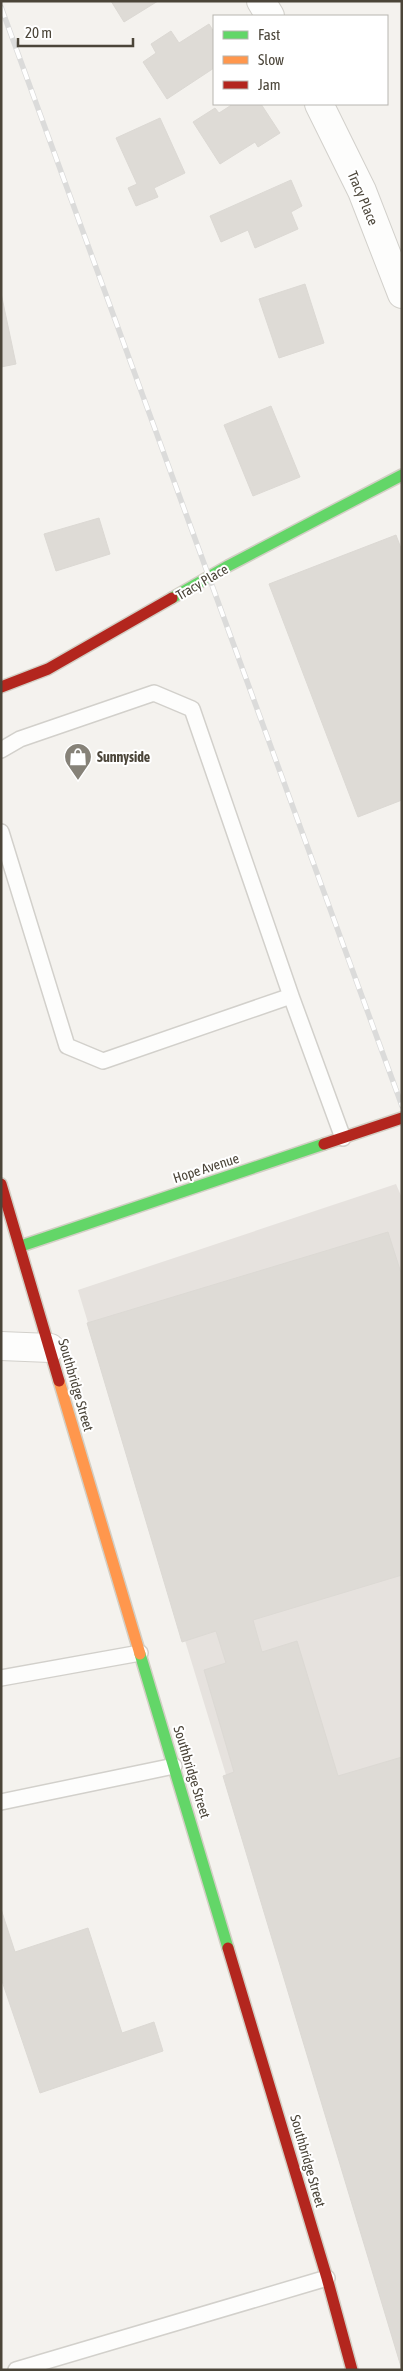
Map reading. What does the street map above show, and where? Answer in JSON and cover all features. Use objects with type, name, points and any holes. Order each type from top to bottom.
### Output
[{"type":"main road","name":"Tracy Place","points":[[1,687],[48,669],[228,566],[402,475]]},
{"type":"main road","name":"Hope Avenue","points":[[20,1246],[402,1118]]},
{"type":"main road","name":"Southbridge Street","points":[[1,1184],[327,2278],[352,2370]]},
{"type":"street","points":[[261,1],[269,15]]},
{"type":"street","name":"Tracy Place","points":[[319,105],[362,191],[402,294]]},
{"type":"street","points":[[1,1346],[50,1348]]},
{"type":"lane","points":[[1,750],[20,739],[154,693],[192,709],[291,996],[343,1138]]},
{"type":"lane","points":[[1,832],[66,1046],[103,1061],[291,996]]},
{"type":"lane","points":[[1,1678],[140,1653]]},
{"type":"lane","points":[[1,1802],[174,1766]]},
{"type":"lane","points":[[16,2370],[327,2278]]},
{"type":"shaded area","points":[[396,1184],[402,1198],[402,2370],[266,1906],[78,1290]]},
{"type":"building","points":[[111,1],[158,1],[124,22]]},
{"type":"building","points":[[209,24],[213,30],[213,69],[167,99],[143,62],[156,53],[151,44],[171,31],[179,43]]},
{"type":"building","points":[[231,105],[262,105],[280,133],[258,147],[255,142],[220,164],[193,122],[215,108],[219,113]]},
{"type":"building","points":[[160,118],[185,173],[154,188],[158,197],[136,206],[128,188],[137,184],[116,138]]},
{"type":"building","points":[[291,180],[302,206],[291,212],[298,229],[255,248],[248,230],[221,242],[210,216]]},
{"type":"building","points":[[305,284],[324,343],[279,358],[259,299]]},
{"type":"building","points":[[1,293],[16,364],[1,367]]},
{"type":"building","points":[[271,406],[300,477],[253,496],[224,425]]},
{"type":"building","points":[[99,518],[110,554],[56,571],[44,534]]},
{"type":"building","points":[[396,535],[402,551],[402,800],[358,817],[269,584]]},
{"type":"building","points":[[388,1232],[402,1276],[402,1575],[253,1620],[262,1652],[297,1641],[338,1776],[402,1757],[402,2370],[223,1776],[234,1772],[204,1670],[226,1663],[216,1631],[182,1642],[87,1323]]},
{"type":"building","points":[[1,1909],[15,1952],[88,1928],[122,2033],[154,2022],[163,2051],[40,2093],[1,1978]]},
{"type":"railway","points":[[1,7],[402,1106]]},
{"type":"traffic: fast","points":[[172,598],[228,566],[402,475]]},
{"type":"traffic: fast","points":[[21,1246],[324,1144]]},
{"type":"traffic: fast","points":[[140,1654],[228,1948]]},
{"type":"traffic: slow","points":[[59,1381],[140,1654]]},
{"type":"traffic: jam","points":[[1,687],[48,669],[172,598]]},
{"type":"traffic: jam","points":[[324,1144],[402,1118]]},
{"type":"traffic: jam","points":[[1,1184],[59,1381]]},
{"type":"traffic: jam","points":[[228,1948],[327,2278],[352,2370]]},
{"type":"place","name":"Sunnyside","points":[[78,781]]}]
